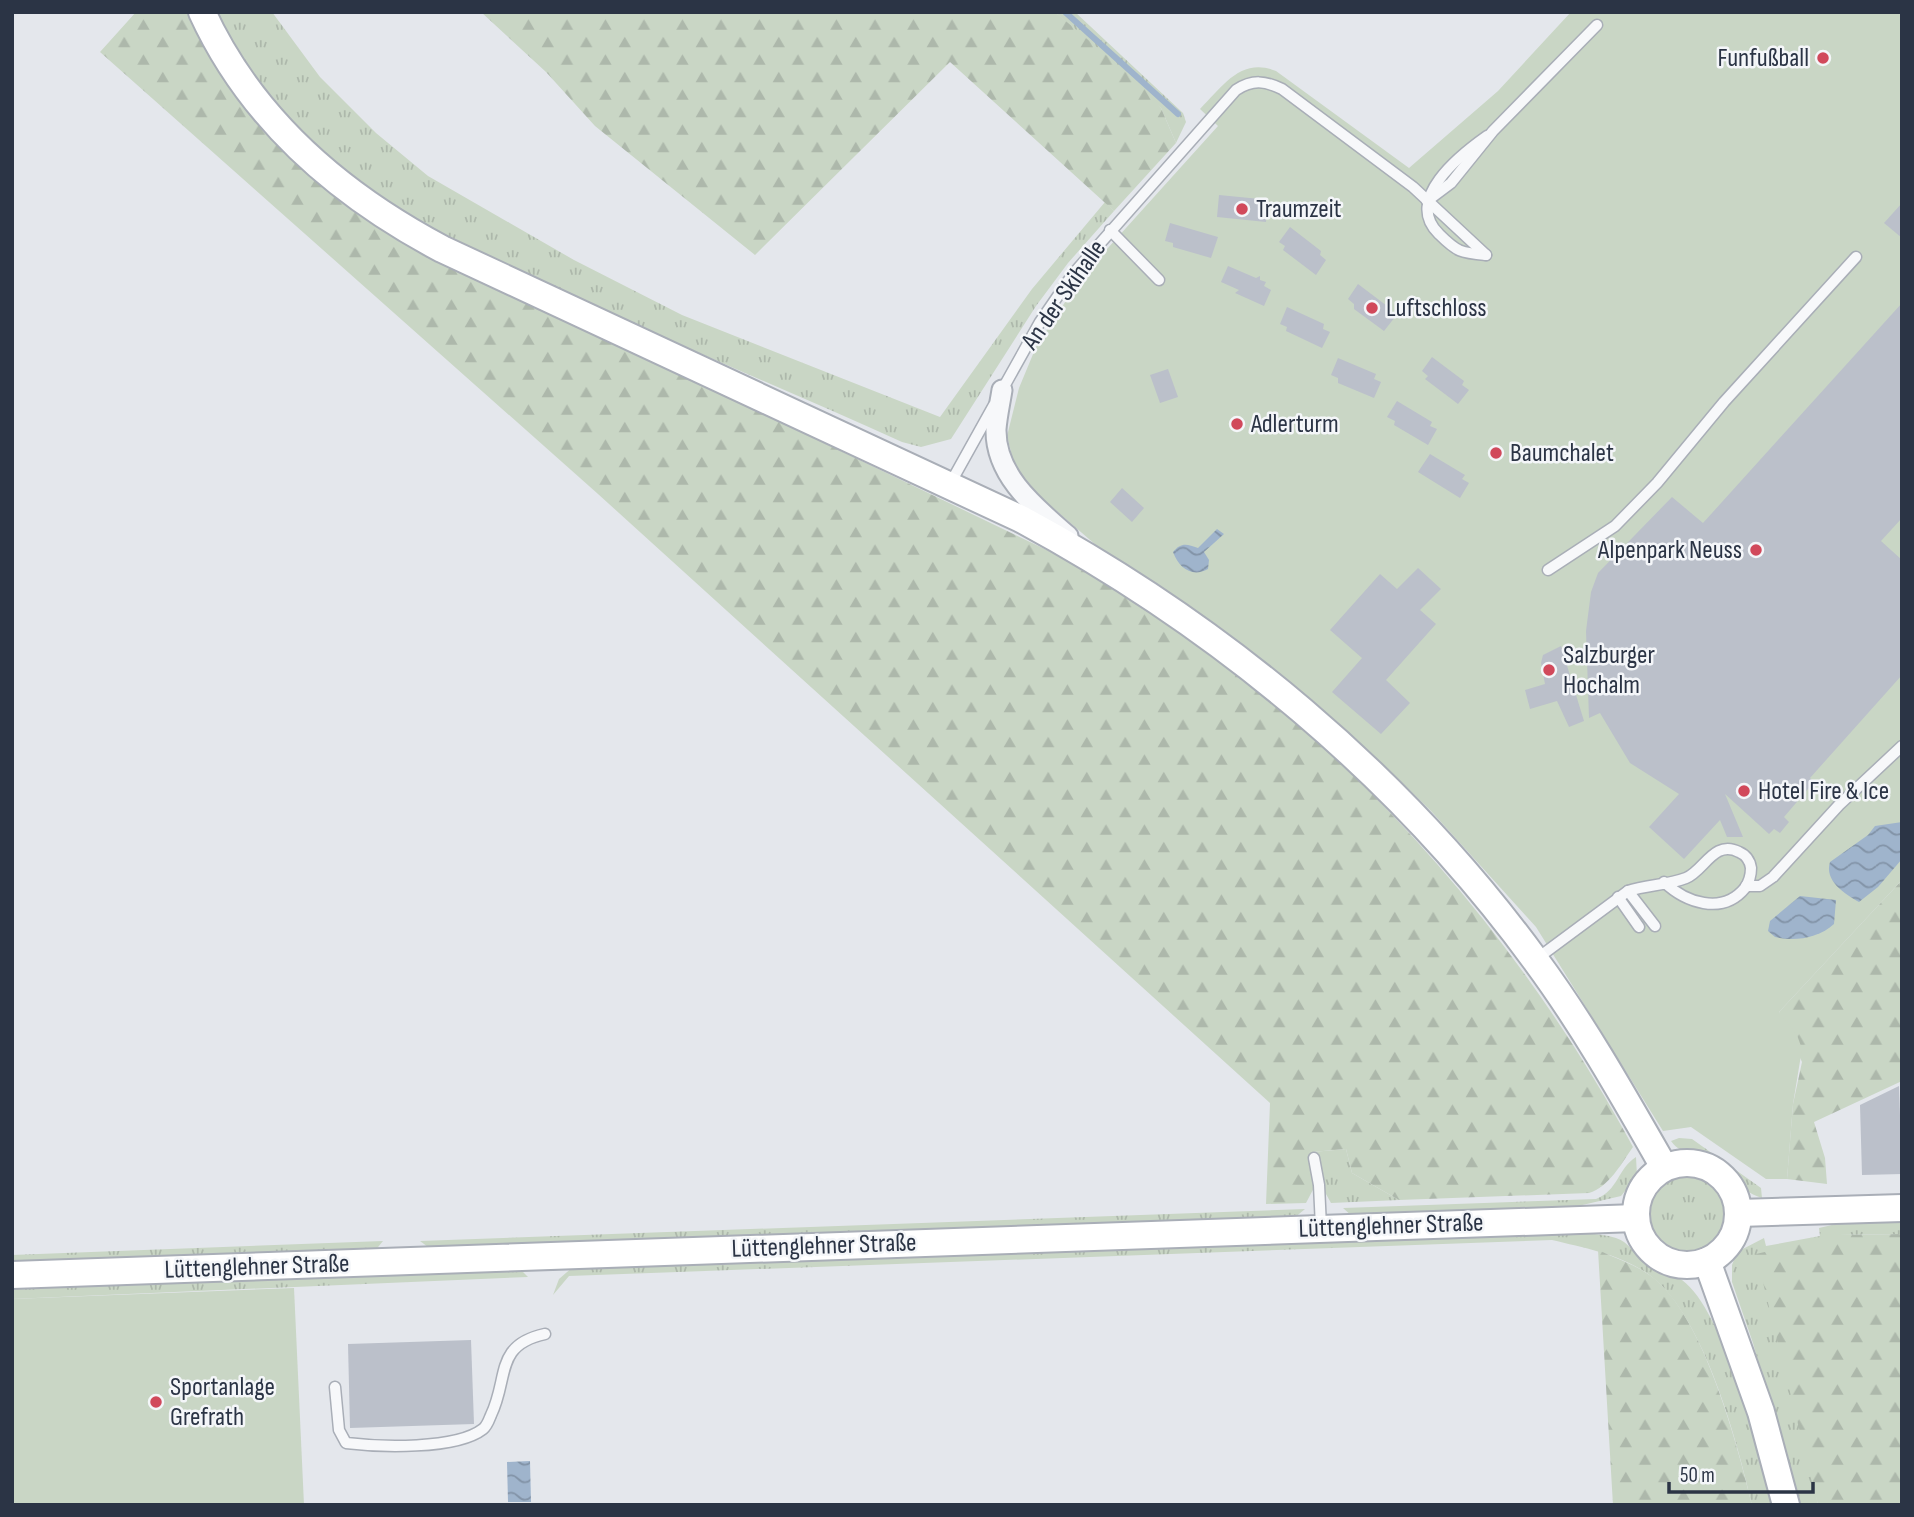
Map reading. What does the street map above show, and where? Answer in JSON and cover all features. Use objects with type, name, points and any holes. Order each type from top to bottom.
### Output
[{"type":"main road","points":[[202,12],[229,63],[282,131],[330,176],[384,216],[474,264],[950,484],[1089,555],[1167,606],[1237,657],[1354,757],[1456,863],[1535,960],[1594,1047],[1664,1167]]},
{"type":"main road","points":[[1694,1163],[1714,1169],[1734,1192],[1739,1213],[1731,1241],[1707,1261],[1678,1264],[1660,1257],[1641,1236],[1636,1218],[1643,1187],[1664,1167],[1694,1163]]},
{"type":"main road","points":[[1739,1213],[1902,1208]]},
{"type":"main road","name":"Lüttenglehner Straße","points":[[12,1275],[1636,1218]]},
{"type":"main road","points":[[1707,1261],[1761,1412],[1786,1505]]},
{"type":"street","points":[[1002,390],[996,429],[1006,468],[1031,504],[1089,555]]},
{"type":"lane","points":[[1427,201],[1442,175],[1464,152],[1493,131],[1597,25]]},
{"type":"lane","name":"An der Skihalle","points":[[950,484],[1040,322],[1073,274],[1236,90],[1256,81],[1282,89],[1413,187],[1486,255],[1460,253],[1444,240],[1431,226],[1427,201]]},
{"type":"lane","points":[[1110,230],[1159,279]]},
{"type":"lane","points":[[1548,570],[1615,526],[1856,257]]},
{"type":"lane","points":[[1746,886],[1760,886],[1773,877],[1839,805],[1900,751]]},
{"type":"lane","points":[[1535,960],[1628,891],[1664,882],[1688,877],[1713,854],[1723,849],[1735,849],[1745,855],[1750,863],[1751,878],[1746,886],[1730,899],[1705,904],[1689,901],[1664,882]]},
{"type":"lane","points":[[1628,891],[1655,926]]},
{"type":"lane","points":[[1618,897],[1639,927]]},
{"type":"lane","points":[[1314,1158],[1320,1185],[1322,1228]]},
{"type":"lane","points":[[335,1387],[340,1430],[346,1443],[370,1446],[459,1441],[485,1428],[498,1402],[503,1368],[512,1349],[526,1338],[545,1334]]},
{"type":"green space","points":[[136,12],[188,12],[302,167],[345,204],[388,233],[1053,553],[1143,607],[1229,667],[1310,735],[1386,808],[1456,886],[1521,970],[1580,1057],[1633,1147],[1614,1174],[1603,1186],[1589,1193],[1399,1200],[1352,1173],[1346,1149],[1312,1152],[1316,1184],[1306,1203],[1266,1204],[1270,1103],[598,494],[100,52]]},
{"type":"green space","points":[[217,12],[272,12],[320,77],[376,133],[428,176],[574,260],[682,315],[940,417],[1032,289],[1105,202],[1114,211],[1068,263],[1036,306],[951,439],[921,447],[902,442],[605,311],[467,247],[405,214],[347,175],[289,121],[250,69]]},
{"type":"green space","points":[[481,12],[1055,12],[1144,87],[1161,108],[1176,143],[1114,211],[950,62],[755,255],[595,126],[546,72]]},
{"type":"green space","points":[[1055,12],[1075,12],[1183,113],[1186,122],[1176,143],[1161,108]]},
{"type":"green space","name":"Alpenpark Neuss","points":[[1571,12],[1902,12],[1902,880],[1779,1012],[1797,1035],[1802,1049],[1793,1104],[1787,1179],[1766,1179],[1691,1127],[1663,1131],[1536,927],[1431,811],[1389,770],[1244,648],[1178,599],[1097,546],[1029,487],[1015,468],[1007,436],[1019,388],[1036,347],[1080,279],[1218,126],[1200,109],[1234,76],[1253,68],[1276,71],[1409,168],[1498,91]]},
{"type":"green space","points":[[1902,880],[1902,1081],[1814,1122],[1825,1158],[1827,1184],[1787,1179],[1793,1104],[1802,1062],[1779,1012]]},
{"type":"green space","points":[[1679,1138],[1692,1139],[1761,1188],[1762,1198],[1747,1191],[1719,1165],[1681,1150],[1671,1141]]},
{"type":"green space","points":[[1346,1149],[1352,1173],[1399,1200],[1331,1203],[1321,1185],[1312,1152]]},
{"type":"green space","points":[[1636,1157],[1637,1176],[1621,1196],[1561,1210],[1353,1217],[1343,1208],[1596,1199],[1609,1191],[1625,1167]]},
{"type":"green space","points":[[1686,1175],[1702,1179],[1715,1187],[1723,1200],[1727,1216],[1723,1232],[1715,1245],[1702,1253],[1686,1257],[1670,1253],[1657,1245],[1649,1232],[1645,1216],[1649,1200],[1657,1187],[1670,1179]]},
{"type":"green space","points":[[1305,1209],[1293,1219],[432,1250],[420,1241]]},
{"type":"green space","points":[[1902,1219],[1902,1234],[1840,1235],[1814,1484],[1818,1505],[1797,1505],[1753,1343],[1732,1282],[1732,1265],[1737,1252],[1764,1238],[1766,1246],[1820,1236],[1819,1228],[1849,1221]]},
{"type":"green space","points":[[1584,1233],[1621,1240],[1648,1265],[1682,1280],[1697,1296],[1726,1350],[1774,1505],[1752,1505],[1716,1382],[1703,1350],[1671,1296],[1652,1277],[1629,1263],[1604,1253],[1552,1240],[569,1276],[553,1295],[559,1279],[574,1266]]},
{"type":"green space","points":[[1902,1234],[1902,1505],[1818,1505],[1756,1254],[1840,1235]]},
{"type":"green space","points":[[383,1241],[374,1252],[12,1264],[12,1255]]},
{"type":"green space","points":[[1598,1250],[1651,1276],[1670,1294],[1687,1319],[1702,1349],[1727,1415],[1752,1505],[1613,1505]]},
{"type":"green space","points":[[518,1267],[528,1277],[12,1299],[12,1285]]},
{"type":"green space","name":"Sportanlage Grefrath","points":[[294,1288],[304,1505],[12,1505],[12,1299]]},
{"type":"water","points":[[1217,529],[1224,534],[1204,552],[1209,560],[1208,569],[1191,572],[1182,567],[1173,552],[1184,545],[1198,548]]},
{"type":"water","points":[[1902,822],[1902,859],[1878,887],[1859,902],[1837,886],[1830,875],[1830,862],[1868,835],[1875,826]]},
{"type":"water","points":[[1800,896],[1836,900],[1834,924],[1821,933],[1806,938],[1775,937],[1768,931],[1770,921]]},
{"type":"water","points":[[530,1461],[531,1502],[508,1502],[507,1462]]},
{"type":"building","name":"Traumzeit","points":[[1219,195],[1260,199],[1259,204],[1267,205],[1266,222],[1217,217]]},
{"type":"building","points":[[1902,203],[1902,238],[1884,223]]},
{"type":"building","points":[[1170,223],[1218,237],[1211,258],[1173,247],[1173,243],[1165,241]]},
{"type":"building","points":[[1290,227],[1321,251],[1320,255],[1326,260],[1316,275],[1283,250],[1285,246],[1279,242]]},
{"type":"building","points":[[1228,266],[1256,278],[1260,276],[1260,280],[1266,282],[1264,286],[1271,290],[1264,306],[1235,293],[1239,290],[1221,282]]},
{"type":"building","name":"Luftschloss","points":[[1358,284],[1391,309],[1389,312],[1395,317],[1384,331],[1354,309],[1354,304],[1348,299]]},
{"type":"building","name":"Alpenpark Neuss","points":[[1902,303],[1902,518],[1881,541],[1902,560],[1902,675],[1810,778],[1814,782],[1784,817],[1789,822],[1780,833],[1774,829],[1769,834],[1725,794],[1743,837],[1727,837],[1720,820],[1684,859],[1649,827],[1679,794],[1630,763],[1600,713],[1589,718],[1586,631],[1591,592],[1598,573],[1672,497],[1703,523]]},
{"type":"building","points":[[1287,307],[1324,324],[1323,329],[1330,332],[1322,348],[1286,331],[1287,327],[1280,324]]},
{"type":"building","points":[[1432,357],[1464,381],[1462,385],[1469,390],[1458,404],[1425,379],[1428,376],[1422,371]]},
{"type":"building","points":[[1338,358],[1376,374],[1374,379],[1381,382],[1374,398],[1338,383],[1338,378],[1331,375]]},
{"type":"building","points":[[1168,369],[1178,397],[1160,403],[1150,375]]},
{"type":"building","points":[[1397,401],[1432,422],[1430,426],[1437,429],[1428,445],[1394,425],[1395,421],[1387,417]]},
{"type":"building","points":[[1430,454],[1465,475],[1462,479],[1469,483],[1460,498],[1418,472]]},
{"type":"building","points":[[1122,488],[1144,508],[1132,522],[1110,502]]},
{"type":"building","points":[[1418,568],[1441,589],[1420,610],[1436,624],[1386,680],[1410,703],[1381,734],[1332,692],[1362,658],[1330,630],[1380,574],[1397,589]]},
{"type":"building","points":[[1561,646],[1584,721],[1569,727],[1557,701],[1530,709],[1525,690],[1545,684],[1541,663],[1543,655]]},
{"type":"building","points":[[1899,1086],[1902,1174],[1862,1175],[1860,1105]]},
{"type":"building","points":[[471,1340],[474,1424],[350,1428],[348,1344]]},
{"type":"waterway","points":[[1065,12],[1178,114]]},
{"type":"place","name":"Funfußball","points":[[1823,58]]},
{"type":"place","name":"Traumzeit","points":[[1242,209]]},
{"type":"place","name":"Luftschloss","points":[[1372,308]]},
{"type":"place","name":"Adlerturm","points":[[1237,424]]},
{"type":"place","name":"Baumchalet","points":[[1496,453]]},
{"type":"place","name":"Alpenpark Neuss","points":[[1756,550]]},
{"type":"place","name":"Salzburger Hochalm","points":[[1549,670]]},
{"type":"place","name":"Hotel Fire & Ice","points":[[1744,791]]},
{"type":"place","name":"Sportanlage Grefrath","points":[[156,1402]]}]
